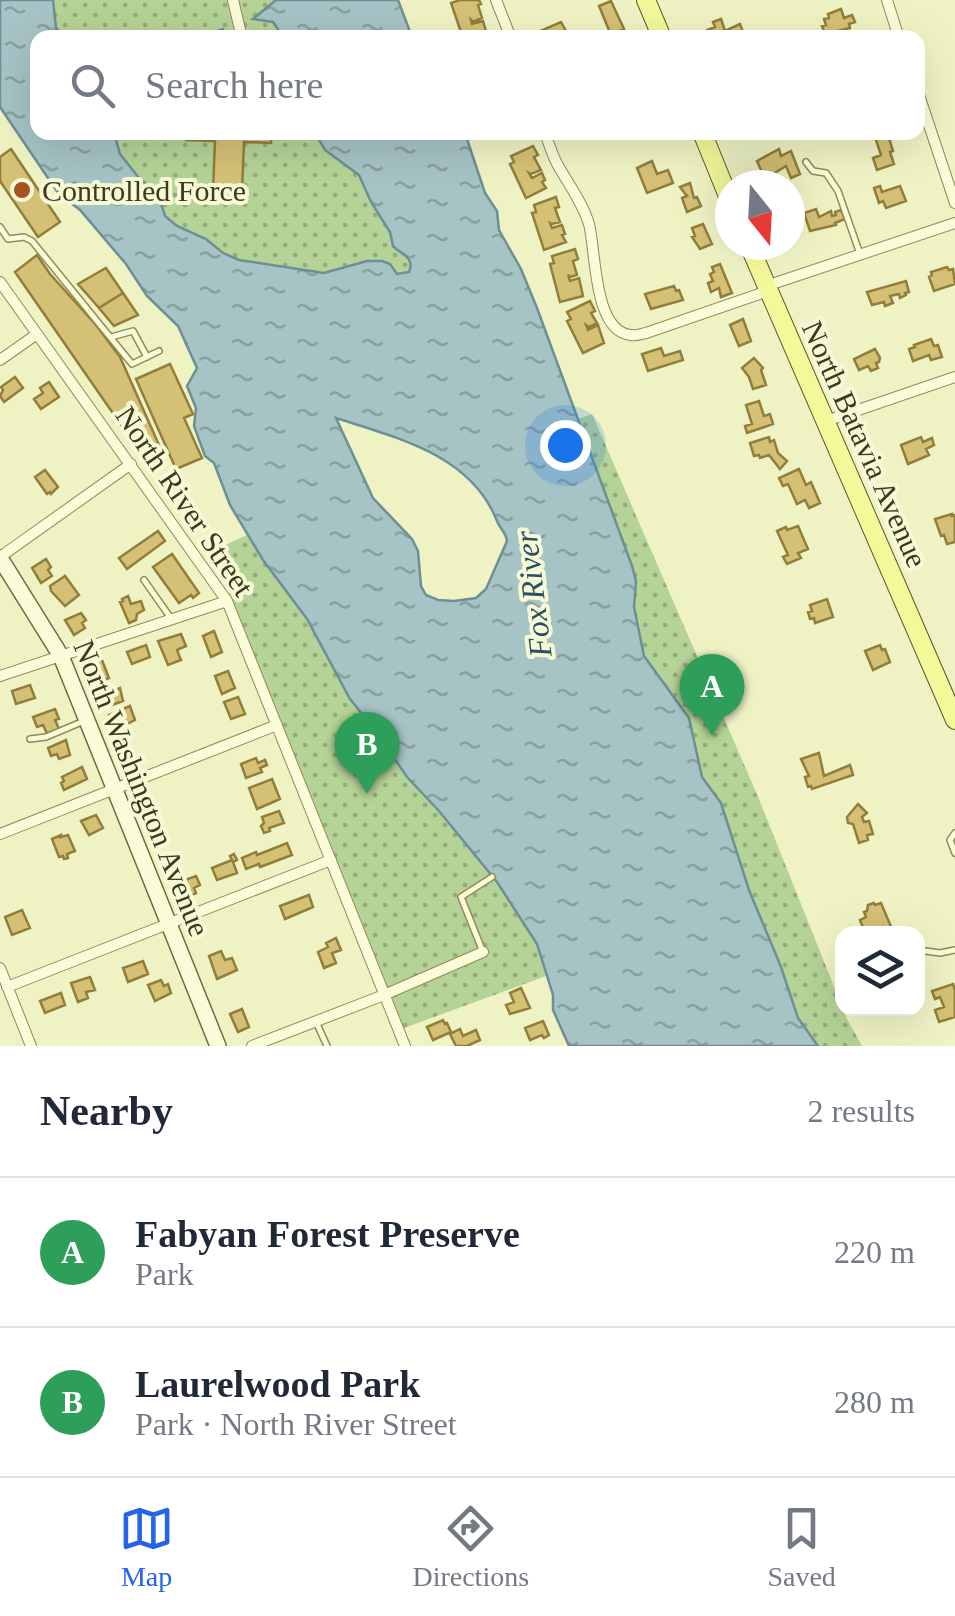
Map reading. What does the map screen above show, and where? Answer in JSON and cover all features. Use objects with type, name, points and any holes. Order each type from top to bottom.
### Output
[{"type":"main road","points":[[646,0],[659,30]]},
{"type":"main road","points":[[705,140],[717,170]]},
{"type":"main road","name":"North Batavia Avenue","points":[[754,260],[955,720]]},
{"type":"main road","name":"North Washington Avenue","points":[[0,558],[60,656],[218,1046]]},
{"type":"street","points":[[232,0],[240,30]]},
{"type":"street","points":[[496,0],[508,30]]},
{"type":"street","points":[[886,0],[896,30]]},
{"type":"street","points":[[925,113],[955,203]]},
{"type":"street","points":[[548,140],[589,224],[598,292],[608,316],[620,332],[630,335],[646,333],[955,223]]},
{"type":"street","name":"North River Street","points":[[0,282],[228,601],[405,1046]]},
{"type":"street","points":[[0,360],[37,334]]},
{"type":"street","points":[[826,421],[955,377]]},
{"type":"street","points":[[0,558],[131,464]]},
{"type":"street","points":[[0,676],[228,601]]},
{"type":"street","points":[[0,834],[277,725]]},
{"type":"street","points":[[8,987],[331,860]]},
{"type":"street","points":[[252,1046],[483,952]]},
{"type":"street","points":[[0,968],[31,1046]]},
{"type":"lane","points":[[806,162],[813,170],[826,173],[838,191],[860,254]]},
{"type":"lane","points":[[0,227],[8,239],[32,240],[132,364],[159,351]]},
{"type":"lane","points":[[111,337],[134,331],[147,356]]},
{"type":"lane","points":[[144,580],[172,619]]},
{"type":"lane","points":[[30,739],[46,737],[87,720]]},
{"type":"lane","points":[[955,833],[950,840],[955,853]]},
{"type":"lane","points":[[483,952],[461,897],[492,877]]},
{"type":"lane","points":[[925,951],[955,950]]},
{"type":"lane","points":[[315,1021],[327,1046]]},
{"type":"green space","points":[[53,0],[276,0],[254,21],[273,22],[278,30],[57,30]]},
{"type":"green space","points":[[116,140],[318,140],[359,175],[390,232],[393,246],[409,259],[409,272],[397,274],[382,261],[367,261],[324,273],[239,260],[176,226],[165,216],[158,194],[120,154]]},
{"type":"green space","points":[[592,414],[759,799],[835,989],[835,1016],[846,1016],[862,1046],[818,1046],[798,1018],[721,803],[702,777],[689,718],[644,656],[634,607],[636,581],[632,566],[578,419]]},
{"type":"green space","points":[[249,534],[263,560],[307,619],[350,699],[407,777],[497,882],[537,944],[546,976],[404,1028],[213,551]]},
{"type":"water","name":"Fox River","points":[[0,0],[53,0],[58,30],[30,30],[30,140],[116,140],[120,154],[158,194],[165,216],[239,260],[324,273],[367,261],[382,261],[397,274],[409,272],[407,257],[393,246],[390,232],[359,175],[325,150],[319,140],[467,140],[485,193],[497,211],[499,230],[537,308],[632,566],[636,581],[634,607],[644,656],[689,718],[702,777],[721,803],[798,1018],[818,1046],[569,1046],[553,1010],[553,995],[537,944],[497,882],[407,777],[350,699],[307,619],[263,560],[230,505],[194,426],[196,408],[187,386],[197,368],[178,326],[147,296],[126,264],[80,210],[58,193],[0,107]],"holes":[[[336,418],[430,452],[470,480],[505,535],[507,541],[486,589],[476,598],[454,601],[426,595],[412,539],[373,498]]]},
{"type":"water","points":[[276,0],[398,0],[409,30],[278,30],[273,22],[253,19]]},
{"type":"building","points":[[479,0],[482,18],[471,20],[472,24],[483,21],[486,30],[460,30],[451,3]]},
{"type":"building","points":[[611,1],[624,29],[609,30],[599,6]]},
{"type":"building","points":[[841,9],[844,18],[852,15],[855,22],[849,24],[850,28],[824,30],[828,14]]},
{"type":"building","points":[[721,19],[725,30],[707,30],[715,27],[713,22]]},
{"type":"building","points":[[561,22],[566,30],[543,30]]},
{"type":"building","points":[[186,140],[271,140],[244,142],[242,192],[213,191],[215,141]]},
{"type":"building","points":[[876,140],[890,140],[894,164],[877,170],[873,158],[881,155]]},
{"type":"building","points":[[533,146],[541,170],[529,173],[532,178],[542,173],[546,188],[526,198],[510,164],[514,162],[511,156]]},
{"type":"building","points":[[11,149],[60,222],[38,237],[0,181],[0,157]]},
{"type":"building","points":[[779,149],[781,156],[791,151],[798,170],[788,170],[786,166],[761,170],[757,161]]},
{"type":"building","points":[[652,161],[657,174],[668,170],[673,183],[647,193],[637,168]]},
{"type":"building","points":[[690,183],[701,206],[687,212],[682,198],[687,196],[680,187]]},
{"type":"building","points":[[880,186],[882,192],[900,186],[906,201],[886,208],[883,201],[879,203],[874,188]]},
{"type":"building","points":[[556,197],[560,222],[550,223],[552,228],[562,225],[566,242],[544,250],[532,213],[536,212],[534,205]]},
{"type":"building","points":[[816,209],[819,217],[831,211],[832,216],[836,215],[841,210],[845,219],[810,231],[805,213]]},
{"type":"building","points":[[703,224],[712,244],[700,249],[692,237],[692,228]]},
{"type":"building","points":[[575,249],[577,275],[568,275],[570,281],[579,278],[583,296],[560,302],[550,264],[554,263],[552,256]]},
{"type":"building","points":[[37,255],[120,357],[163,454],[146,461],[15,272]]},
{"type":"building","points":[[720,264],[732,293],[721,297],[719,288],[711,292],[708,283],[713,281],[712,267]]},
{"type":"building","points":[[106,268],[123,293],[99,308],[78,284]]},
{"type":"building","points":[[953,269],[955,284],[934,291],[931,272]]},
{"type":"building","points":[[906,281],[906,295],[890,296],[893,303],[885,306],[884,302],[872,305],[867,292]]},
{"type":"building","points":[[674,286],[683,300],[651,309],[645,294]]},
{"type":"building","points":[[123,293],[138,315],[114,326],[99,308]]},
{"type":"building","points":[[590,301],[597,323],[586,325],[588,330],[598,325],[604,343],[583,353],[567,321],[571,319],[567,312]]},
{"type":"building","points":[[743,319],[751,341],[739,346],[730,325]]},
{"type":"building","points":[[931,339],[942,357],[931,360],[929,355],[913,361],[909,349]]},
{"type":"building","points":[[661,348],[664,356],[680,351],[683,360],[648,371],[642,354]]},
{"type":"building","points":[[875,349],[880,358],[878,368],[871,371],[868,366],[859,370],[854,359]]},
{"type":"building","points":[[754,358],[763,368],[766,385],[753,389],[742,368]]},
{"type":"building","points":[[170,364],[193,414],[184,418],[202,458],[176,469],[136,379]]},
{"type":"building","points":[[15,377],[23,388],[4,402],[1,387]]},
{"type":"building","points":[[49,382],[59,397],[41,409],[34,399]]},
{"type":"building","points":[[759,401],[764,416],[770,414],[773,424],[747,433],[745,426],[752,424],[746,405]]},
{"type":"building","points":[[769,437],[787,461],[780,469],[769,455],[754,456],[750,443]]},
{"type":"building","points":[[921,437],[923,442],[932,438],[934,445],[926,449],[929,455],[908,464],[901,445]]},
{"type":"building","points":[[799,469],[806,485],[811,482],[820,503],[809,508],[805,500],[797,504],[788,484],[783,486],[779,478]]},
{"type":"building","points":[[45,470],[58,487],[51,494],[35,477]]},
{"type":"building","points":[[952,514],[955,542],[947,544],[935,519]]},
{"type":"building","points":[[798,526],[808,549],[798,553],[801,558],[787,564],[783,557],[788,555],[777,531]]},
{"type":"building","points":[[158,531],[165,541],[127,569],[119,558]]},
{"type":"building","points":[[172,554],[199,593],[179,603],[153,567]]},
{"type":"building","points":[[46,559],[52,576],[41,583],[32,568]]},
{"type":"building","points":[[65,576],[79,595],[65,606],[50,586]]},
{"type":"building","points":[[128,596],[131,604],[141,601],[144,610],[129,623],[120,602]]},
{"type":"building","points":[[827,599],[833,617],[815,623],[808,612],[812,611],[810,605]]},
{"type":"building","points":[[81,613],[86,620],[82,623],[85,628],[74,635],[65,620]]},
{"type":"building","points":[[214,631],[222,652],[211,657],[203,636]]},
{"type":"building","points":[[181,634],[186,646],[177,650],[181,660],[168,665],[158,641]]},
{"type":"building","points":[[146,645],[150,657],[132,664],[127,652]]},
{"type":"building","points":[[880,645],[890,662],[873,670],[865,651]]},
{"type":"building","points":[[100,655],[109,678],[97,683],[87,660]]},
{"type":"building","points":[[228,671],[235,688],[222,694],[215,676]]},
{"type":"building","points":[[30,685],[35,698],[16,704],[12,691]]},
{"type":"building","points":[[120,688],[123,701],[102,705],[99,697]]},
{"type":"building","points":[[238,697],[245,714],[231,719],[224,702]]},
{"type":"building","points":[[130,706],[135,720],[117,729],[109,715]]},
{"type":"building","points":[[55,709],[60,731],[48,736],[43,725],[37,727],[33,717]]},
{"type":"building","points":[[66,740],[70,755],[59,759],[57,754],[51,756],[48,748]]},
{"type":"building","points":[[819,753],[824,776],[850,765],[853,775],[808,787],[805,777],[809,776],[801,759]]},
{"type":"building","points":[[256,758],[258,763],[265,760],[267,765],[260,768],[262,772],[246,778],[241,764]]},
{"type":"building","points":[[82,767],[87,779],[64,790],[62,777]]},
{"type":"building","points":[[272,779],[280,799],[257,809],[249,788]]},
{"type":"building","points":[[858,804],[867,813],[862,817],[864,822],[869,821],[873,834],[859,843],[847,817]]},
{"type":"building","points":[[279,811],[284,823],[264,833],[262,817]]},
{"type":"building","points":[[96,815],[103,828],[89,835],[81,821]]},
{"type":"building","points":[[68,835],[75,851],[64,859],[59,857],[52,839]]},
{"type":"building","points":[[287,843],[292,855],[246,869],[242,858]]},
{"type":"building","points":[[234,854],[237,873],[217,880],[212,868],[232,860],[230,856]]},
{"type":"building","points":[[196,876],[200,885],[194,888],[196,893],[183,899],[178,886]]},
{"type":"building","points":[[309,895],[313,907],[285,919],[280,906]]},
{"type":"building","points":[[881,903],[891,926],[862,926],[860,920],[866,917],[868,905]]},
{"type":"building","points":[[22,910],[30,928],[12,935],[5,917]]},
{"type":"building","points":[[336,938],[341,950],[332,953],[336,963],[324,968],[318,952]]},
{"type":"building","points":[[221,951],[225,960],[232,958],[237,970],[217,979],[209,956]]},
{"type":"building","points":[[143,961],[148,974],[128,982],[123,968]]},
{"type":"building","points":[[90,977],[95,990],[86,992],[88,998],[78,1002],[71,983]]},
{"type":"building","points":[[161,980],[164,986],[168,984],[171,993],[155,1001],[148,985]]},
{"type":"building","points":[[953,984],[955,1017],[939,1022],[935,1010],[944,1007],[932,991]]},
{"type":"building","points":[[521,988],[530,1008],[510,1014],[506,1005],[514,1002],[510,993]]},
{"type":"building","points":[[61,993],[65,1005],[45,1013],[40,1001]]},
{"type":"building","points":[[242,1009],[249,1027],[238,1032],[230,1014]]},
{"type":"building","points":[[443,1020],[451,1032],[433,1040],[427,1027]]},
{"type":"building","points":[[543,1021],[549,1035],[530,1040],[525,1028]]},
{"type":"building","points":[[460,1029],[463,1036],[476,1030],[480,1040],[456,1046],[450,1034]]},
{"type":"place","name":"Controlled Force","points":[[22,190]]},
{"type":"place","name":"Fabyan Forest Preserve","points":[[712,736]]},
{"type":"place","name":"Laurelwood Park","points":[[367,794]]}]
